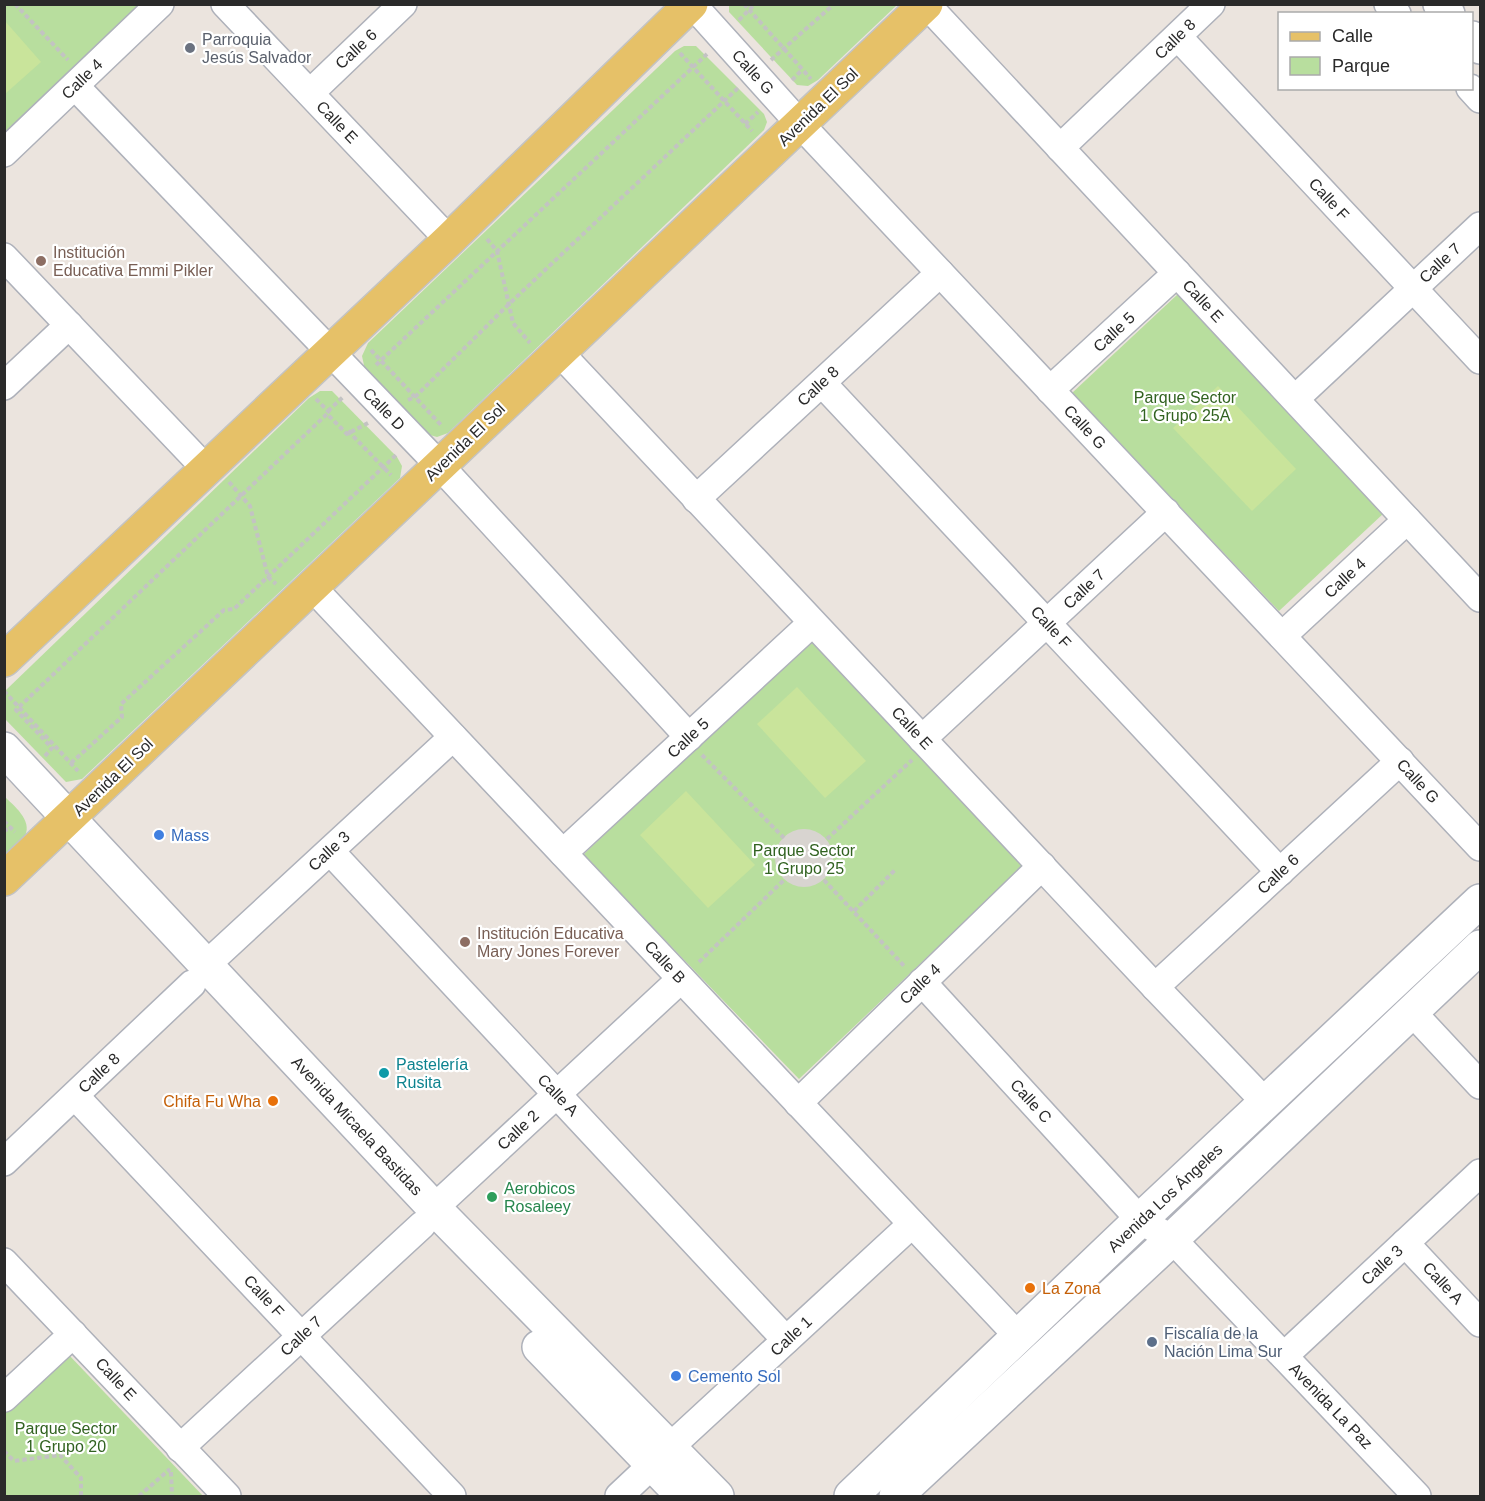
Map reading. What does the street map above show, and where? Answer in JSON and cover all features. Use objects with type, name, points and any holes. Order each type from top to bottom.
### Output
[{"type":"main road","points":[[4,660],[459,230],[691,4]]},
{"type":"main road","name":"Avenida El Sol","points":[[4,879],[926,4]]},
{"type":"street","name":"Calle 4","points":[[4,153],[74,76],[160,4]]},
{"type":"street","name":"Calle E","points":[[225,4],[310,93],[459,230]]},
{"type":"street","name":"Calle 6","points":[[310,93],[403,4]]},
{"type":"street","name":"Calle G","points":[[691,4],[800,124],[1480,847]]},
{"type":"street","name":"Calle E","points":[[926,4],[1480,598]]},
{"type":"street","name":"Calle 8","points":[[1060,148],[1211,4]]},
{"type":"street","name":"Calle F","points":[[1178,37],[1480,360]]},
{"type":"street","name":"Calle D","points":[[74,76],[342,341],[450,456],[688,738]]},
{"type":"street","name":"Calle 7","points":[[1295,399],[1480,226]]},
{"type":"street","points":[[4,257],[209,466]]},
{"type":"street","name":"Calle 8","points":[[696,499],[940,273]]},
{"type":"street","name":"Calle 5","points":[[1050,390],[1177,273]]},
{"type":"street","points":[[4,386],[69,325]]},
{"type":"street","name":"Calle E","points":[[554,358],[696,499],[1266,1102]]},
{"type":"street","name":"Calle F","points":[[822,383],[1280,872]]},
{"type":"street","name":"Calle 7","points":[[925,742],[1047,623],[1166,512]]},
{"type":"street","name":"Calle 4","points":[[1282,636],[1407,520]]},
{"type":"street","name":"Calle B","points":[[304,595],[453,737],[1018,1336]]},
{"type":"street","name":"Calle 5","points":[[563,853],[812,622]]},
{"type":"street","name":"Calle 3","points":[[199,975],[453,737]]},
{"type":"street","name":"Avenida Micaela Bastidas","points":[[4,748],[62,825],[199,975],[428,1216],[661,1456],[717,1497]]},
{"type":"street","name":"Calle 6","points":[[1155,987],[1400,761]]},
{"type":"street","name":"Avenida Micaela Bastidas","points":[[4,780],[62,825]]},
{"type":"street","name":"Calle A","points":[[330,851],[786,1340]]},
{"type":"street","name":"Calle 4","points":[[798,1103],[1042,866]]},
{"type":"street","name":"Avenida Los Ángeles","points":[[851,1497],[1140,1220],[1480,901]]},
{"type":"street","name":"Avenida Los Ángeles","points":[[896,1497],[1480,947]]},
{"type":"street","name":"Calle 8","points":[[4,1162],[199,975]]},
{"type":"street","name":"Calle 2","points":[[428,1216],[681,979]]},
{"type":"street","name":"Calle C","points":[[922,983],[1140,1220]]},
{"type":"street","points":[[1412,1012],[1480,1085]]},
{"type":"street","name":"Calle F","points":[[75,1096],[452,1497]]},
{"type":"street","name":"Calle 3","points":[[1284,1356],[1480,1173]]},
{"type":"street","name":"Calle 7","points":[[175,1458],[428,1216]]},
{"type":"street","name":"Avenida La Paz","points":[[1140,1220],[1172,1239],[1417,1497]]},
{"type":"street","name":"Calle 1","points":[[661,1456],[912,1224]]},
{"type":"street","name":"Calle A","points":[[1405,1243],[1480,1323]]},
{"type":"street","name":"Calle E","points":[[4,1262],[73,1334],[175,1458],[227,1497]]},
{"type":"street","points":[[4,1398],[73,1334]]},
{"type":"street","points":[[619,1497],[661,1456]]},
{"type":"street","name":"Avenida Micaela Bastidas","points":[[661,1456],[683,1497]]},
{"type":"path","points":[[15,4],[74,76]]},
{"type":"path","points":[[744,4],[828,98]]},
{"type":"path","points":[[749,10],[755,4]]},
{"type":"path","points":[[662,33],[770,152]]},
{"type":"path","points":[[380,360],[693,68]]},
{"type":"path","points":[[459,230],[497,251],[513,323],[554,358]]},
{"type":"path","points":[[342,341],[380,360],[450,456]]},
{"type":"path","points":[[299,381],[410,495]]},
{"type":"path","points":[[209,466],[250,506],[268,577],[304,595]]},
{"type":"path","points":[[71,763],[122,717],[121,704],[224,609],[234,609],[384,468]]},
{"type":"path","points":[[4,691],[97,792]]},
{"type":"path","points":[[688,738],[784,838]]},
{"type":"path","points":[[827,839],[925,742]]},
{"type":"path","points":[[854,911],[896,869]]},
{"type":"path","points":[[681,979],[784,880]]},
{"type":"path","points":[[824,880],[922,983]]},
{"type":"path","points":[[4,1451],[14,1461],[60,1455],[81,1478],[81,1497]]},
{"type":"path","points":[[175,1458],[177,1476]]},
{"type":"path","points":[[139,1497],[175,1458]]},
{"type":"path","points":[[171,1497],[175,1458]]},
{"type":"green space","points":[[729,4],[897,5],[818,80],[808,86],[797,85],[729,12]]},
{"type":"green space","points":[[5,5],[142,5],[5,135]]},
{"type":"green space","points":[[5,21],[41,62],[4,94]]},
{"type":"green space","points":[[684,46],[696,46],[764,114],[767,122],[764,130],[448,433],[437,437],[430,435],[365,370],[362,356],[368,343],[675,51]]},
{"type":"green space","name":"Parque Sector 1 Grupo 25A","points":[[1178,294],[1384,513],[1279,611],[1072,393]]},
{"type":"green space","points":[[1218,386],[1296,469],[1252,511],[1173,428]]},
{"type":"green space","points":[[320,391],[332,391],[397,457],[402,466],[400,478],[82,779],[66,782],[5,719],[5,691],[309,398]]},
{"type":"green space","name":"Parque Sector 1 Grupo 25","points":[[811,637],[1024,865],[799,1079],[583,855]]},
{"type":"green space","points":[[797,687],[866,761],[825,798],[757,724]]},
{"type":"green space","points":[[686,791],[755,865],[708,908],[640,835]]},
{"type":"green space","points":[[4,796],[21,813],[27,830],[25,836],[5,856]]},
{"type":"green space","name":"Parque Sector 1 Grupo 20","points":[[68,1354],[203,1496],[5,1496],[5,1413]]},
{"type":"shaded area","points":[[798,829],[810,829],[825,837],[833,852],[833,864],[825,879],[810,887],[798,887],[783,879],[775,864],[775,852],[783,837]]},
{"type":"place","name":"Parroquia Jesús Salvador","points":[[190,48]]},
{"type":"place","name":"Institución Educativa Emmi Pikler","points":[[41,261]]},
{"type":"place","name":"Mass","points":[[159,835]]},
{"type":"place","name":"Institución Educativa Mary Jones Forever","points":[[465,942]]},
{"type":"place","name":"Pastelería Rusita","points":[[384,1073]]},
{"type":"place","name":"Chifa Fu Wha","points":[[273,1101]]},
{"type":"place","name":"Aerobicos Rosaleey","points":[[492,1197]]},
{"type":"place","name":"La Zona","points":[[1030,1288]]},
{"type":"place","name":"Fiscalía de la Nación Lima Sur","points":[[1152,1342]]},
{"type":"place","name":"Cemento Sol","points":[[676,1376]]}]
